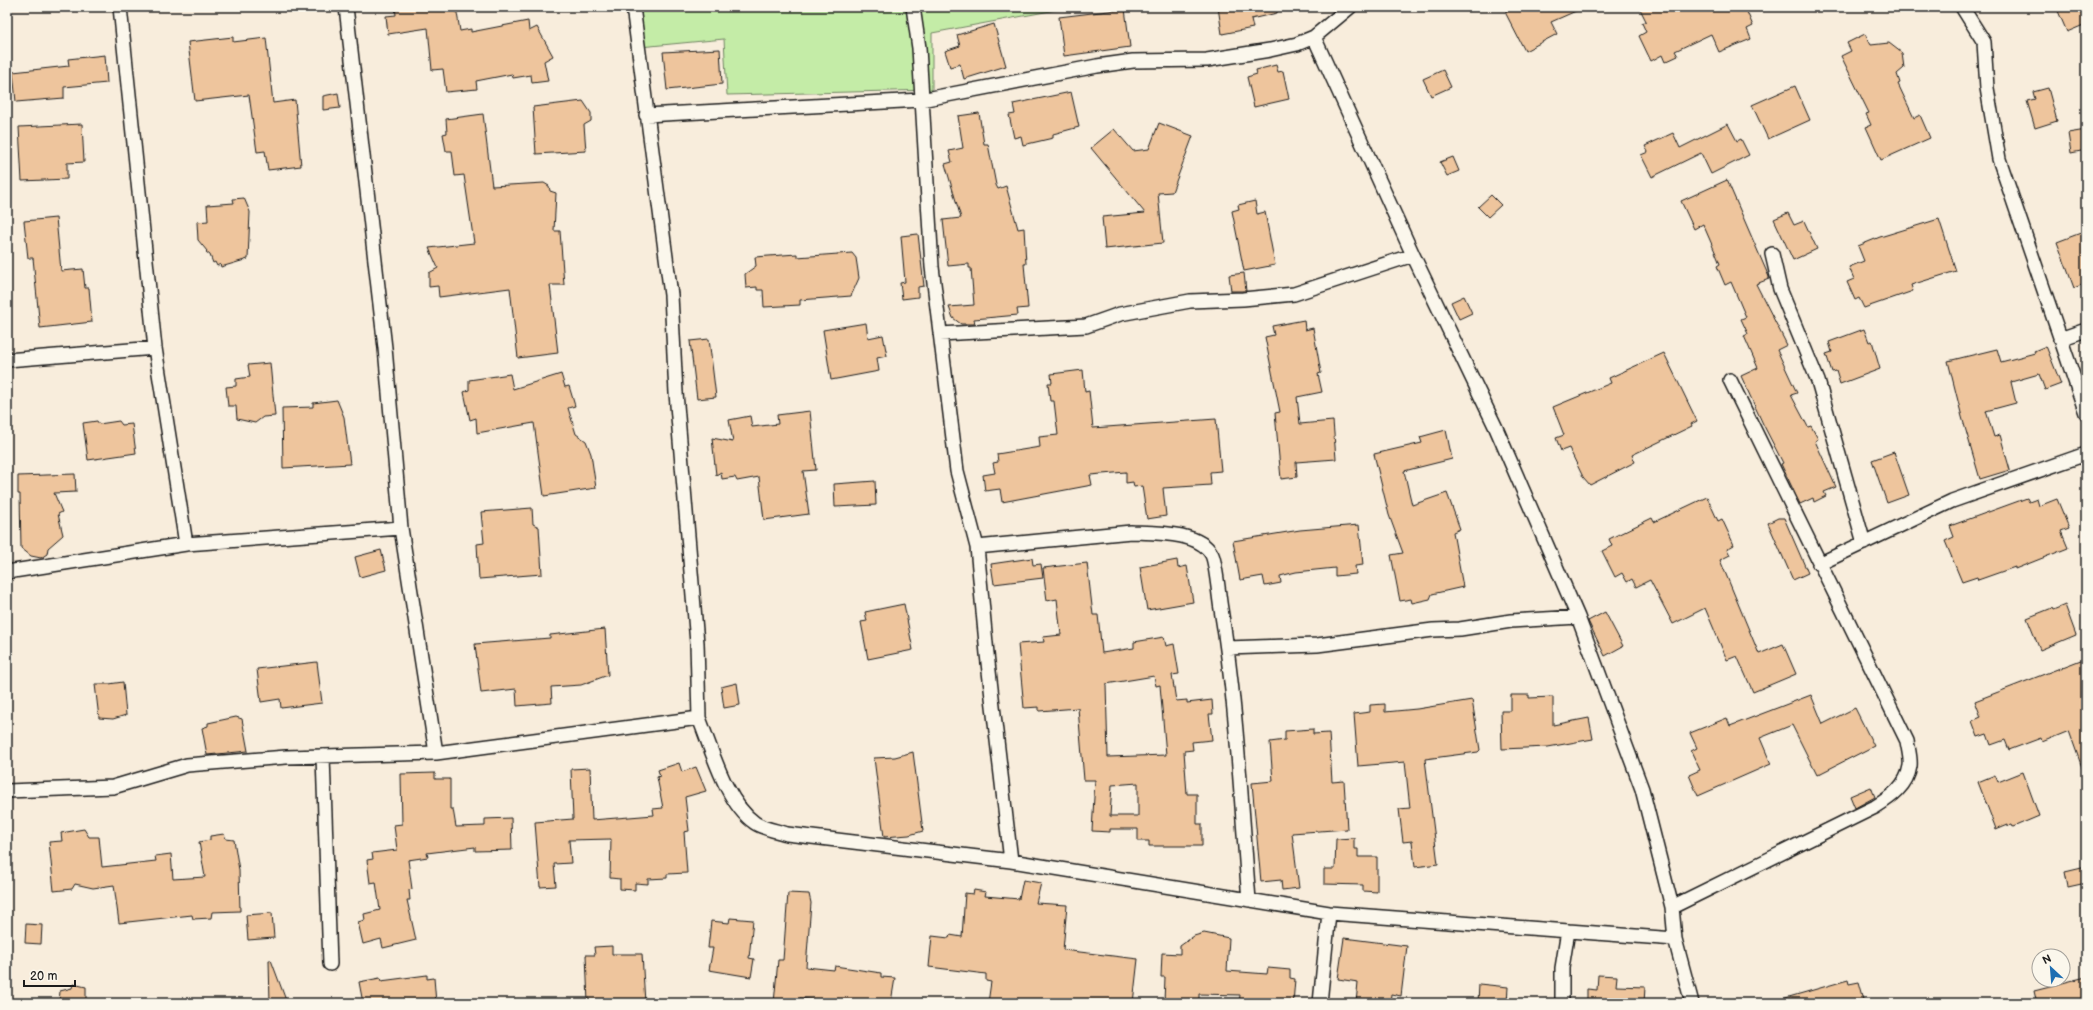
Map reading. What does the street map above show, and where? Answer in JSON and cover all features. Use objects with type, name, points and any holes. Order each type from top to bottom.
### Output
[{"type":"street","points":[[120,7],[155,348],[186,544]]},
{"type":"street","points":[[346,7],[385,348],[401,528],[436,753]]},
{"type":"street","points":[[633,7],[646,115],[671,294],[676,393],[697,643],[699,718],[729,792],[741,811],[756,824],[787,834],[1011,861],[1329,913],[1675,939]]},
{"type":"street","points":[[913,7],[919,48],[932,267],[957,471],[977,547],[987,654],[1011,861]]},
{"type":"street","points":[[646,115],[921,100],[1097,66],[1133,61],[1207,60],[1297,44],[1314,37],[1350,7]]},
{"type":"street","points":[[1962,7],[1984,42],[1987,88],[1999,159],[2051,304],[2060,339],[2086,413]]},
{"type":"street","points":[[1314,37],[1413,255],[1496,428],[1578,617],[1642,789],[1672,907],[1675,939],[1692,1003]]},
{"type":"street","points":[[1772,254],[1780,289],[1818,381],[1864,543]]},
{"type":"street","points":[[940,334],[1086,326],[1120,314],[1190,301],[1243,299],[1294,294],[1413,255]]},
{"type":"street","points":[[2060,339],[2086,330]]},
{"type":"street","points":[[7,360],[155,348]]},
{"type":"street","points":[[1672,907],[1875,807],[1896,793],[1904,782],[1910,765],[1908,741],[1819,564],[1730,380]]},
{"type":"street","points":[[1819,564],[1952,501],[2086,454]]},
{"type":"street","points":[[7,572],[186,544],[401,528]]},
{"type":"street","points":[[977,547],[1131,532],[1178,535],[1199,542],[1212,555],[1227,648],[1249,900]]},
{"type":"street","points":[[1227,648],[1317,645],[1433,630],[1460,629],[1511,620],[1578,617]]},
{"type":"street","points":[[7,791],[113,787],[187,765],[323,756],[436,753],[699,718]]},
{"type":"street","points":[[323,756],[330,964]]},
{"type":"street","points":[[1320,1003],[1329,913]]},
{"type":"street","points":[[1562,1003],[1562,968],[1568,931]]},
{"type":"green space","points":[[635,7],[1072,7],[932,33],[932,90],[727,95],[724,39],[640,47]]},
{"type":"building","points":[[395,7],[456,7],[460,31],[471,29],[471,32],[528,21],[529,31],[537,27],[553,56],[544,61],[548,81],[532,83],[531,75],[513,78],[512,74],[476,81],[477,89],[446,92],[443,69],[432,70],[428,28],[388,34],[386,16],[396,15]]},
{"type":"building","points":[[1218,7],[1277,7],[1277,13],[1251,19],[1253,28],[1222,34]]},
{"type":"building","points":[[1516,7],[1585,7],[1551,22],[1557,34],[1525,51],[1505,12]]},
{"type":"building","points":[[1639,7],[1745,7],[1753,26],[1747,29],[1751,39],[1719,52],[1711,34],[1675,51],[1678,56],[1665,62],[1662,55],[1651,61],[1639,36],[1646,32],[1642,23],[1646,21]]},
{"type":"building","points":[[2066,7],[2079,7],[2086,24],[2067,32],[2058,11]]},
{"type":"building","points":[[1125,9],[1130,47],[1064,56],[1059,17]]},
{"type":"building","points":[[994,24],[1006,66],[964,79],[960,64],[950,67],[945,51],[960,46],[957,35]]},
{"type":"building","points":[[1865,34],[1871,45],[1889,43],[1902,53],[1904,68],[1897,74],[1900,83],[1898,84],[1914,118],[1920,115],[1930,138],[1881,160],[1866,127],[1871,125],[1866,114],[1869,113],[1841,56],[1851,51],[1847,43]]},
{"type":"building","points":[[233,37],[233,42],[266,38],[273,103],[295,100],[301,166],[268,170],[265,151],[257,152],[249,95],[195,101],[188,42]]},
{"type":"building","points":[[720,49],[722,84],[667,90],[663,52]]},
{"type":"building","points":[[105,55],[107,83],[64,87],[64,98],[16,102],[13,72],[69,66],[68,59]]},
{"type":"building","points":[[1276,65],[1278,72],[1283,71],[1289,99],[1254,107],[1247,77],[1257,74],[1256,70]]},
{"type":"building","points":[[1443,70],[1451,87],[1431,96],[1423,79]]},
{"type":"building","points":[[1795,86],[1810,120],[1768,139],[1752,105]]},
{"type":"building","points":[[2048,88],[2057,121],[2035,128],[2027,101],[2035,99],[2033,92]]},
{"type":"building","points":[[1071,92],[1079,127],[1053,134],[1053,138],[1023,145],[1021,136],[1014,138],[1009,115],[1015,114],[1013,104]]},
{"type":"building","points":[[338,93],[340,108],[323,110],[323,96]]},
{"type":"building","points":[[583,101],[591,113],[591,121],[584,125],[586,151],[536,154],[533,107]]},
{"type":"building","points":[[979,113],[984,144],[988,144],[996,185],[998,189],[1006,186],[1018,229],[1024,228],[1026,264],[1024,264],[1028,308],[1017,309],[1018,315],[974,319],[975,324],[961,324],[953,318],[949,307],[974,305],[971,268],[969,268],[969,264],[948,266],[943,220],[961,218],[945,164],[952,162],[949,151],[963,148],[958,116]]},
{"type":"building","points":[[483,114],[492,186],[544,183],[549,186],[550,191],[556,193],[554,231],[560,231],[564,285],[550,285],[558,353],[518,358],[510,288],[439,297],[438,286],[429,287],[429,273],[438,268],[429,248],[474,243],[464,175],[455,176],[452,151],[446,151],[443,134],[447,133],[446,119]]},
{"type":"building","points":[[1159,123],[1193,136],[1172,192],[1158,193],[1163,243],[1105,249],[1102,217],[1145,213],[1091,148],[1114,129],[1133,151],[1149,149]]},
{"type":"building","points":[[82,124],[84,162],[67,163],[67,179],[22,181],[19,127]]},
{"type":"building","points":[[1728,124],[1737,141],[1741,139],[1749,155],[1711,174],[1701,153],[1652,177],[1641,155],[1648,152],[1645,146],[1673,133],[1680,148]]},
{"type":"building","points":[[2086,130],[2086,150],[2071,153],[2068,133]]},
{"type":"building","points":[[1453,157],[1459,171],[1447,176],[1440,162]]},
{"type":"building","points":[[1727,180],[1769,277],[1769,279],[1756,284],[1787,345],[1777,350],[1797,393],[1791,395],[1808,427],[1811,426],[1818,439],[1815,441],[1836,487],[1824,492],[1826,496],[1814,502],[1813,498],[1800,504],[1781,464],[1783,463],[1741,376],[1758,368],[1744,336],[1748,334],[1741,319],[1746,317],[1731,282],[1725,285],[1717,266],[1720,264],[1703,224],[1694,229],[1681,201]]},
{"type":"building","points":[[1491,195],[1501,205],[1488,217],[1478,207]]},
{"type":"building","points":[[244,198],[250,212],[248,259],[221,267],[220,264],[217,266],[215,262],[213,263],[210,255],[206,252],[207,251],[198,240],[197,222],[208,221],[207,205],[234,203],[233,199]]},
{"type":"building","points":[[1255,201],[1257,214],[1265,212],[1275,265],[1244,271],[1232,211],[1239,209],[1238,205]]},
{"type":"building","points":[[1788,213],[1794,225],[1804,221],[1817,249],[1793,260],[1774,219]]},
{"type":"building","points":[[56,218],[61,271],[83,269],[85,288],[89,288],[92,322],[40,328],[33,258],[28,258],[24,221]]},
{"type":"building","points":[[1939,219],[1956,271],[1911,285],[1913,291],[1864,308],[1859,298],[1855,300],[1847,282],[1854,279],[1849,267],[1864,261],[1858,246],[1880,237]]},
{"type":"building","points":[[2086,231],[2086,283],[2074,288],[2057,242]]},
{"type":"building","points":[[918,234],[924,286],[918,287],[918,297],[902,299],[900,283],[905,282],[901,236]]},
{"type":"building","points":[[852,253],[856,258],[859,278],[851,296],[800,300],[800,305],[764,307],[763,290],[757,290],[757,287],[746,288],[745,274],[756,266],[755,257],[797,254],[797,257]]},
{"type":"building","points":[[1244,273],[1246,291],[1231,291],[1229,275]]},
{"type":"building","points":[[1464,296],[1472,313],[1459,319],[1451,302]]},
{"type":"building","points":[[1304,320],[1305,330],[1313,328],[1321,373],[1318,374],[1322,392],[1297,397],[1300,424],[1333,421],[1336,459],[1296,462],[1297,477],[1281,479],[1275,413],[1280,412],[1265,337],[1274,335],[1272,326]]},
{"type":"building","points":[[866,323],[868,338],[883,335],[887,356],[877,358],[879,371],[831,380],[823,330]]},
{"type":"building","points":[[1864,329],[1869,342],[1872,341],[1880,369],[1840,384],[1836,371],[1832,372],[1826,354],[1832,352],[1829,342]]},
{"type":"building","points":[[709,339],[716,397],[697,399],[690,341]]},
{"type":"building","points":[[2046,346],[2061,384],[2045,390],[2039,374],[2011,382],[2016,403],[1986,411],[1994,437],[2000,435],[2010,470],[1980,479],[1948,361],[1997,349],[2001,362],[2035,353],[2034,351]]},
{"type":"building","points":[[1664,353],[1697,421],[1691,424],[1692,426],[1632,455],[1635,462],[1590,485],[1583,477],[1569,448],[1561,451],[1556,438],[1564,435],[1553,407],[1611,383],[1609,378]]},
{"type":"building","points":[[270,363],[275,416],[263,417],[255,423],[237,419],[236,406],[228,406],[226,387],[236,386],[236,379],[250,377],[248,365]]},
{"type":"building","points":[[1083,370],[1085,392],[1089,391],[1093,428],[1216,419],[1221,471],[1210,472],[1211,485],[1163,488],[1166,516],[1147,519],[1142,486],[1134,487],[1133,482],[1126,483],[1126,472],[1090,475],[1092,485],[1002,502],[1000,489],[985,491],[983,475],[995,473],[993,463],[998,462],[997,454],[1040,447],[1039,437],[1058,435],[1054,401],[1050,401],[1048,383],[1052,383],[1051,374]]},
{"type":"building","points":[[510,374],[513,389],[561,374],[565,387],[569,386],[575,406],[568,408],[576,434],[586,441],[591,454],[596,488],[544,496],[534,423],[477,433],[476,418],[470,420],[464,392],[469,390],[469,380]]},
{"type":"building","points":[[337,400],[344,417],[350,464],[283,468],[282,408],[313,407],[313,403]]},
{"type":"building","points":[[810,411],[816,470],[803,471],[809,514],[764,520],[759,477],[737,481],[735,477],[722,479],[721,472],[716,475],[712,438],[733,442],[729,420],[750,416],[752,427],[778,424],[777,415]]},
{"type":"building","points":[[97,421],[99,424],[119,421],[122,425],[132,424],[136,453],[88,460],[83,423]]},
{"type":"building","points":[[1446,430],[1452,459],[1404,471],[1412,505],[1447,493],[1460,529],[1453,532],[1463,587],[1432,594],[1430,599],[1412,603],[1411,599],[1400,601],[1391,555],[1403,553],[1389,515],[1374,454],[1422,443],[1420,437]]},
{"type":"building","points":[[1894,452],[1909,495],[1887,503],[1872,460]]},
{"type":"building","points":[[75,474],[76,492],[54,493],[62,512],[58,514],[63,535],[48,548],[47,554],[41,558],[31,556],[21,548],[20,494],[18,494],[18,476]]},
{"type":"building","points":[[875,481],[876,505],[835,507],[834,484]]},
{"type":"building","points":[[1707,497],[1718,521],[1722,519],[1734,545],[1727,549],[1730,555],[1720,560],[1759,654],[1783,644],[1796,674],[1753,692],[1737,656],[1727,660],[1705,608],[1673,624],[1650,580],[1636,587],[1632,579],[1627,582],[1622,573],[1615,577],[1602,551],[1612,546],[1609,539],[1652,518],[1654,522]]},
{"type":"building","points":[[2027,498],[2029,502],[2037,499],[2039,506],[2057,499],[2069,528],[2061,531],[2068,548],[2015,569],[2015,567],[1978,580],[1977,577],[1962,582],[1945,541],[1954,537],[1950,526]]},
{"type":"building","points":[[532,508],[533,524],[539,527],[542,574],[479,579],[477,544],[484,543],[481,512]]},
{"type":"building","points":[[1778,518],[1784,518],[1808,573],[1793,580],[1768,523]]},
{"type":"building","points":[[1359,525],[1363,565],[1355,566],[1356,574],[1335,576],[1335,568],[1296,572],[1280,576],[1281,583],[1265,586],[1263,576],[1240,580],[1233,541],[1300,530]]},
{"type":"building","points":[[381,550],[386,570],[360,577],[355,557]]},
{"type":"building","points":[[1032,558],[1033,565],[1041,564],[1043,578],[994,584],[991,564]]},
{"type":"building","points":[[1177,560],[1178,568],[1187,566],[1193,602],[1147,610],[1140,567]]},
{"type":"building","points":[[1087,563],[1093,615],[1098,615],[1102,653],[1134,648],[1134,642],[1164,637],[1166,646],[1174,644],[1179,674],[1172,675],[1176,701],[1187,700],[1187,703],[1212,700],[1213,714],[1209,714],[1212,740],[1192,742],[1193,750],[1184,751],[1187,794],[1197,794],[1197,824],[1202,824],[1202,846],[1149,846],[1149,841],[1138,841],[1138,829],[1110,829],[1110,832],[1092,831],[1095,780],[1084,780],[1078,708],[1039,711],[1039,707],[1024,708],[1018,644],[1044,642],[1043,637],[1061,635],[1057,599],[1047,601],[1043,568]],"holes":[[[1154,676],[1156,686],[1160,685],[1166,755],[1108,757],[1106,684]],[[1138,783],[1138,816],[1110,816],[1112,785]]]},
{"type":"building","points":[[904,604],[913,650],[868,659],[861,622],[867,621],[865,612]]},
{"type":"building","points":[[2065,605],[2076,635],[2040,650],[2027,618],[2052,608],[2053,610]]},
{"type":"building","points":[[1605,612],[1623,646],[1605,656],[1588,621]]},
{"type":"building","points":[[605,629],[608,675],[581,685],[551,687],[552,703],[517,706],[516,689],[481,693],[475,644],[550,638],[550,635]]},
{"type":"building","points":[[2086,658],[2086,773],[2084,773],[2069,731],[2042,742],[2041,738],[2009,750],[2005,740],[1991,745],[1987,734],[1978,737],[1972,721],[1981,717],[1975,701]]},
{"type":"building","points":[[317,662],[322,703],[281,708],[280,699],[261,702],[257,669]]},
{"type":"building","points":[[123,682],[126,715],[113,719],[99,718],[95,684]]},
{"type":"building","points":[[737,683],[740,705],[724,708],[721,687]]},
{"type":"building","points":[[1511,695],[1529,695],[1529,698],[1553,697],[1553,725],[1589,718],[1593,739],[1548,747],[1502,749],[1501,711],[1511,711]]},
{"type":"building","points":[[1811,695],[1823,724],[1855,708],[1874,746],[1817,775],[1792,725],[1760,738],[1771,764],[1698,796],[1689,775],[1700,770],[1691,751],[1697,748],[1690,733],[1727,718],[1730,726]]},
{"type":"building","points":[[1472,700],[1480,750],[1478,752],[1425,759],[1438,864],[1415,867],[1412,841],[1403,842],[1399,809],[1410,808],[1405,762],[1358,766],[1354,714],[1370,712],[1370,705],[1385,704],[1385,712],[1417,709]]},
{"type":"building","points":[[236,717],[242,719],[248,751],[207,755],[202,728],[208,726],[208,723]]},
{"type":"building","points":[[1313,729],[1313,734],[1329,733],[1332,782],[1344,781],[1347,829],[1292,833],[1299,888],[1282,890],[1281,880],[1261,882],[1252,783],[1273,781],[1270,742],[1285,740],[1285,731]]},
{"type":"building","points":[[913,752],[923,831],[909,835],[884,837],[874,758],[895,757]]},
{"type":"building","points":[[679,763],[682,772],[696,767],[706,791],[685,797],[689,831],[684,832],[687,873],[667,874],[667,878],[648,879],[648,884],[635,883],[635,890],[620,889],[620,879],[610,878],[611,839],[569,840],[571,863],[554,864],[556,886],[540,887],[535,822],[573,819],[571,769],[590,768],[592,820],[654,815],[653,809],[663,808],[657,777],[660,776],[658,770]]},
{"type":"building","points":[[2023,772],[2039,816],[2013,827],[2012,825],[2008,826],[2008,824],[1996,829],[1978,782],[1995,775],[1998,782]]},
{"type":"building","points":[[435,773],[435,779],[450,779],[450,809],[453,809],[456,827],[485,826],[485,819],[511,818],[512,850],[475,851],[475,847],[427,853],[428,857],[408,860],[412,889],[409,890],[410,900],[407,900],[416,940],[383,948],[381,939],[363,944],[358,922],[365,920],[364,914],[380,910],[376,882],[370,883],[367,860],[373,859],[372,853],[397,850],[394,825],[402,824],[401,774]]},
{"type":"building","points":[[1871,787],[1875,797],[1855,808],[1850,796]]},
{"type":"building","points":[[84,829],[89,837],[99,837],[102,867],[156,861],[155,856],[171,854],[173,879],[205,877],[199,842],[210,840],[210,836],[224,834],[226,839],[234,840],[239,870],[240,911],[212,912],[211,918],[193,919],[192,915],[119,923],[114,885],[93,888],[75,884],[72,889],[54,891],[49,842],[62,841],[61,833]]},
{"type":"building","points":[[1354,838],[1354,849],[1358,849],[1358,857],[1377,857],[1377,892],[1363,891],[1363,885],[1324,884],[1324,869],[1335,869],[1336,839]]},
{"type":"building","points":[[2086,867],[2086,883],[2068,887],[2065,872]]},
{"type":"building","points":[[1023,880],[1041,883],[1036,903],[1067,905],[1063,950],[1138,959],[1133,1003],[988,1003],[991,982],[986,981],[986,974],[929,967],[932,936],[949,938],[950,935],[962,937],[965,893],[973,894],[974,890],[986,892],[985,896],[1019,899]]},
{"type":"building","points":[[788,893],[809,894],[811,903],[806,967],[834,970],[835,966],[881,973],[881,977],[895,978],[891,1002],[880,1001],[880,1003],[838,1003],[800,998],[799,1003],[774,1003],[778,960],[783,960]]},
{"type":"building","points":[[272,913],[274,938],[248,940],[246,915]]},
{"type":"building","points":[[730,918],[753,920],[749,958],[754,959],[751,977],[709,970],[713,948],[708,948],[711,921],[729,923]]},
{"type":"building","points":[[26,924],[42,925],[41,944],[25,943]]},
{"type":"building","points":[[1204,933],[1229,938],[1227,971],[1267,974],[1268,968],[1290,970],[1290,978],[1295,979],[1293,1003],[1239,1003],[1240,995],[1199,994],[1199,1003],[1164,1003],[1165,977],[1161,977],[1162,953],[1180,954],[1180,946],[1194,936]]},
{"type":"building","points":[[1344,938],[1407,946],[1401,996],[1391,994],[1390,1003],[1356,1003],[1358,982],[1338,979]]},
{"type":"building","points":[[612,946],[612,954],[642,954],[645,1003],[588,1003],[586,955],[595,955],[594,947]]},
{"type":"building","points":[[269,960],[271,960],[287,1003],[270,1003]]},
{"type":"building","points":[[427,975],[427,979],[434,978],[436,1003],[363,1003],[359,982],[380,978],[381,981]]},
{"type":"building","points":[[1598,975],[1617,976],[1616,986],[1645,987],[1644,1003],[1587,1003],[1587,989],[1597,990]]},
{"type":"building","points":[[2086,977],[2086,1003],[2037,1003],[2034,990],[2042,988],[2071,988],[2071,981]]},
{"type":"building","points":[[1848,980],[1849,984],[1859,982],[1865,1003],[1782,1003],[1782,999]]},
{"type":"building","points":[[73,984],[86,987],[86,1003],[59,1003],[60,991],[72,988]]},
{"type":"building","points":[[1479,984],[1508,987],[1507,1003],[1478,1003]]}]
